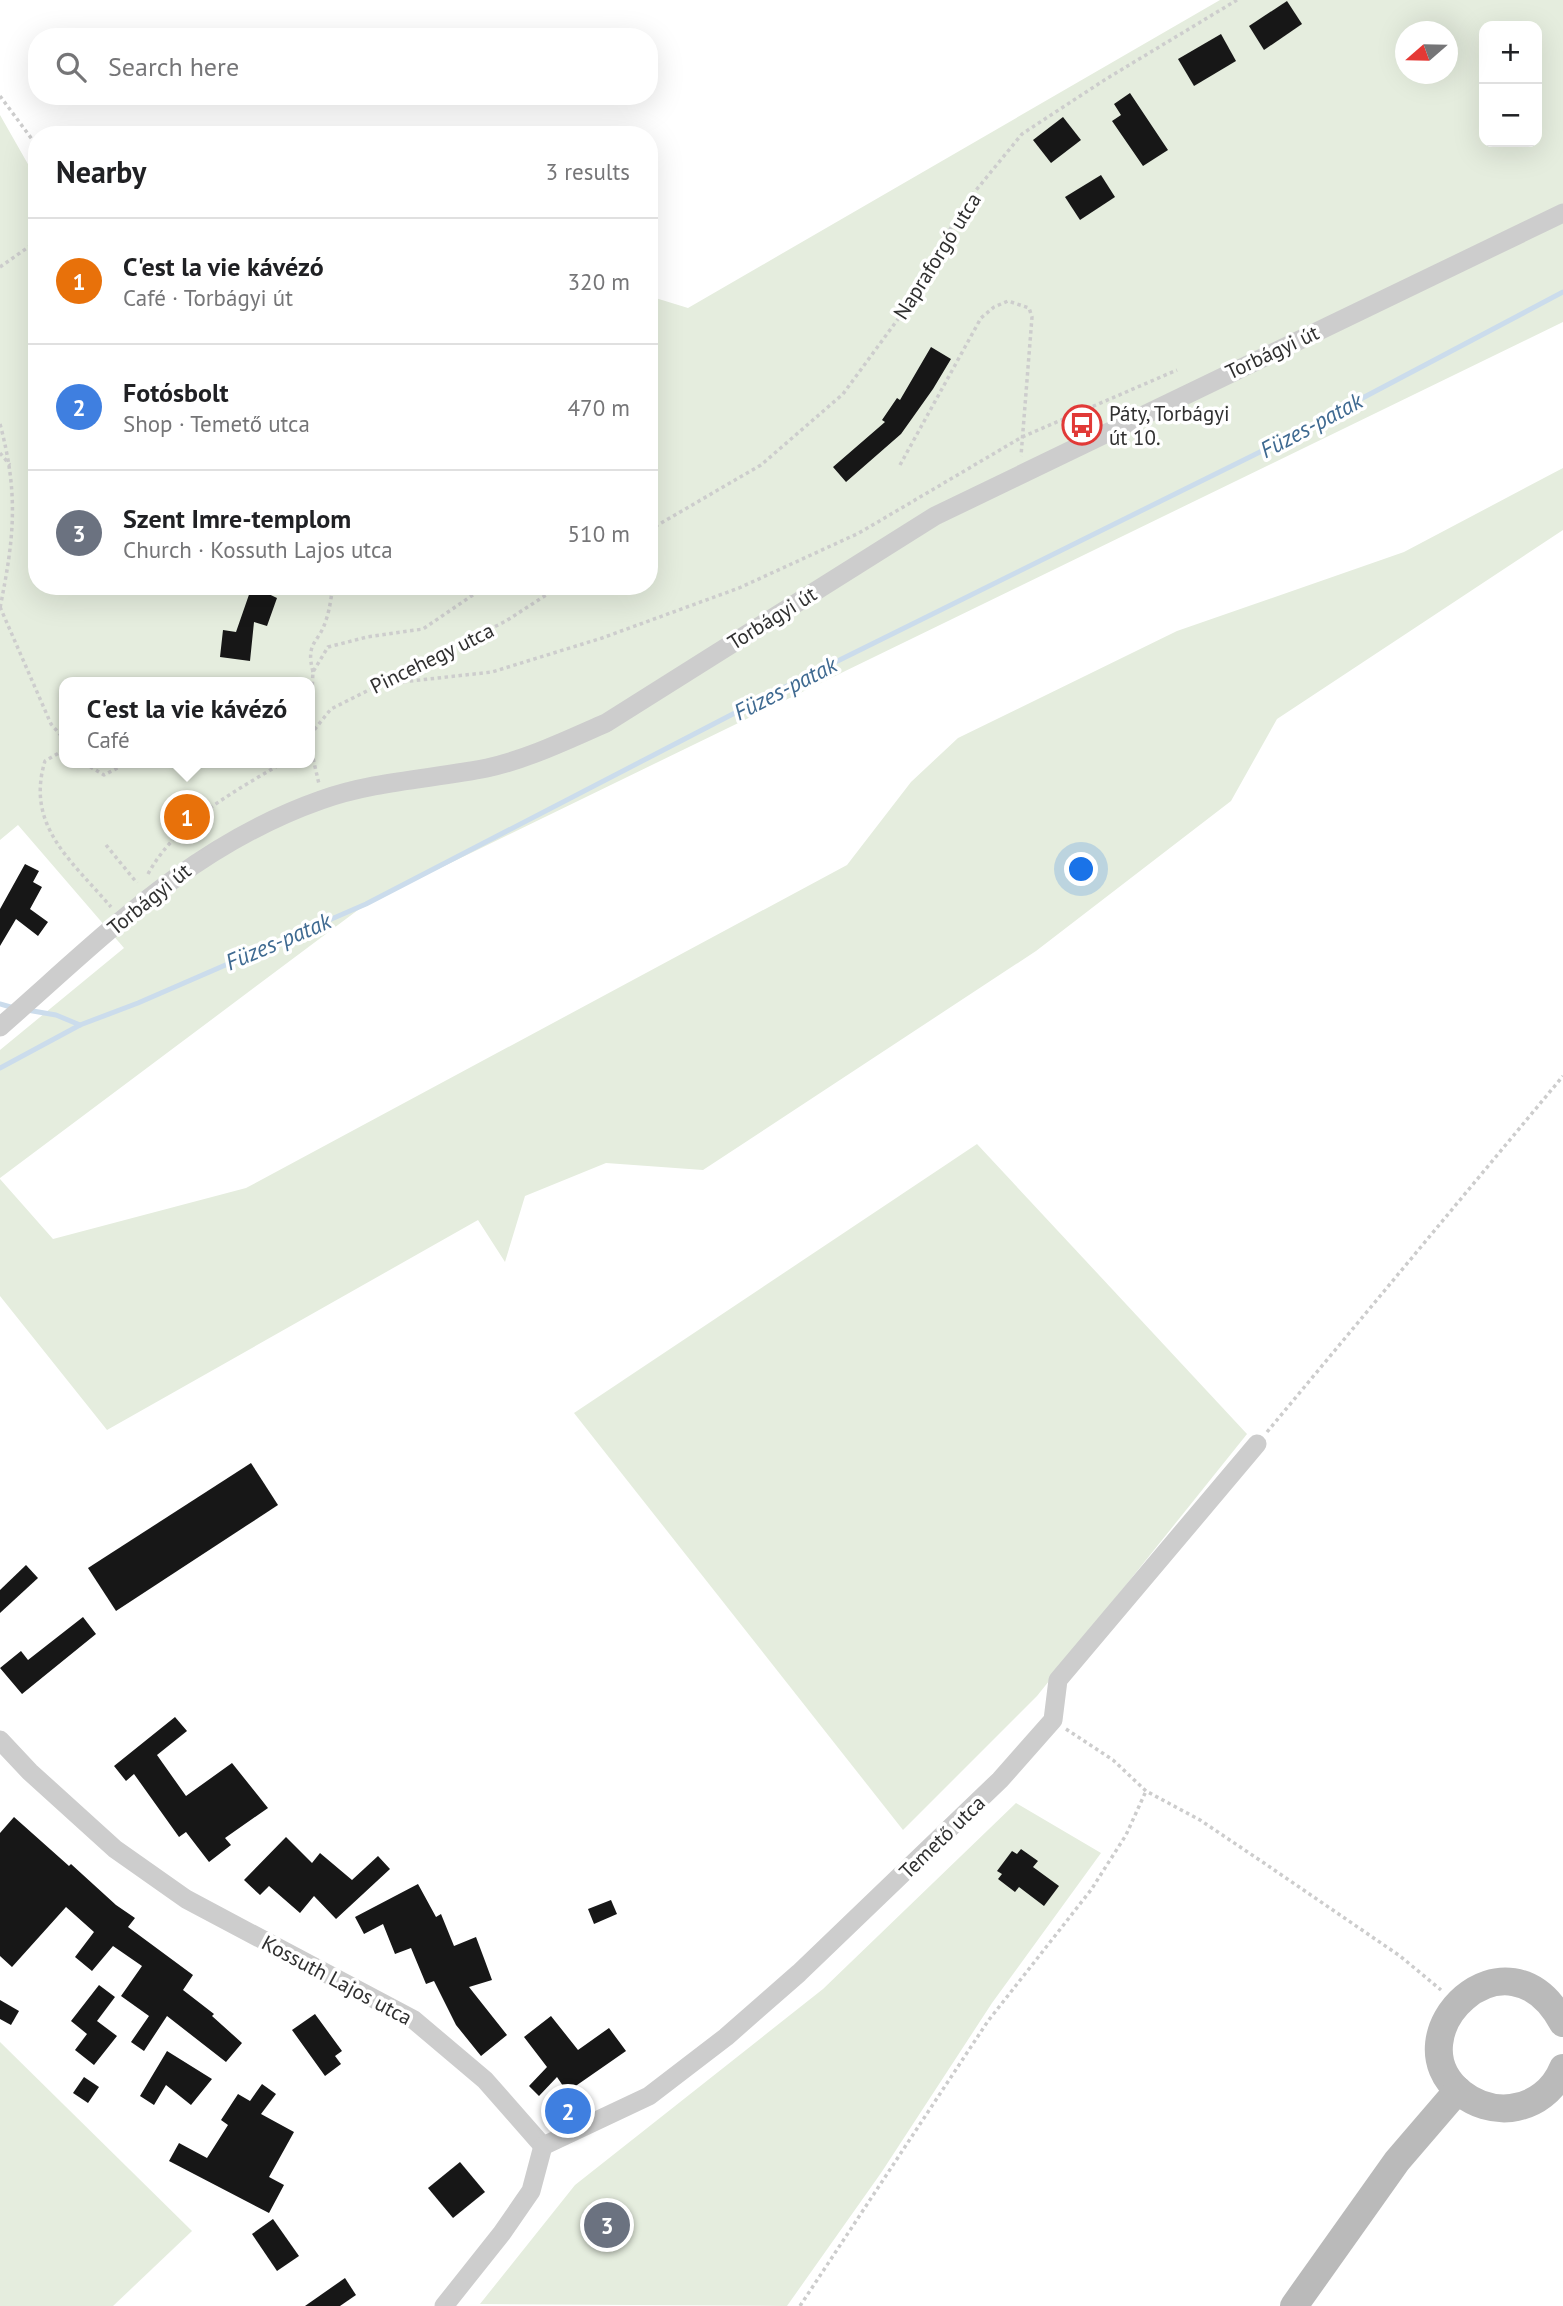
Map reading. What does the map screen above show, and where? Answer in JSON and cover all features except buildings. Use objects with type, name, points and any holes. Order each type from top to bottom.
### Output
[{"type":"main road","points":[[1560,2008],[1529,1986],[1503,1981],[1477,1987],[1456,2003],[1443,2026],[1441,2052],[1449,2078],[1458,2090],[1479,2104],[1492,2108],[1518,2107],[1542,2096],[1558,2081],[1563,2068]]},
{"type":"main road","points":[[1294,2306],[1397,2161],[1458,2090]]},
{"type":"street","name":"Torbágyi út","points":[[0,1027],[120,920],[218,847],[263,822],[323,799],[366,788],[490,767],[549,748],[606,723],[935,516],[1023,471],[1563,213]]},
{"type":"street","points":[[1053,1720],[1058,1680],[1257,1444]]},
{"type":"street","name":"Temető utca","points":[[543,2146],[649,2096],[726,2037],[919,1861],[1000,1780],[1053,1720]]},
{"type":"street","name":"Kossuth Lajos utca","points":[[0,1740],[30,1772],[115,1849],[186,1899],[414,2020],[485,2080],[543,2146]]},
{"type":"street","points":[[444,2306],[502,2233],[531,2191],[543,2146]]},
{"type":"path","name":"Napraforgó utca","points":[[658,525],[761,465],[843,394],[923,285],[959,211],[1022,134],[1105,79],[1237,0]]},
{"type":"path","points":[[0,96],[28,134]]},
{"type":"path","points":[[0,267],[28,247]]},
{"type":"path","points":[[900,465],[981,318],[994,307],[1008,301],[1020,302],[1029,308],[1032,317],[1020,453],[1023,471]]},
{"type":"path","points":[[375,685],[492,672],[603,638],[739,588],[859,533],[1022,437],[1177,370]]},
{"type":"path","points":[[0,424],[12,467],[13,540],[0,608],[51,724],[59,733]]},
{"type":"path","points":[[0,453],[12,467]]},
{"type":"path","points":[[313,677],[308,655],[313,641],[326,623],[331,595]]},
{"type":"path","points":[[313,672],[328,648],[367,637],[424,629],[473,595]]},
{"type":"path","name":"Pincehegy utca","points":[[315,729],[331,709],[494,628],[546,595]]},
{"type":"path","points":[[59,753],[46,761],[38,785],[43,819],[55,842],[120,920]]},
{"type":"path","points":[[92,768],[104,775],[117,768]]},
{"type":"path","points":[[106,845],[141,888],[157,859],[181,832],[224,799],[274,768]]},
{"type":"path","points":[[314,768],[323,799]]},
{"type":"path","points":[[1257,1444],[1563,1076]]},
{"type":"path","points":[[1053,1720],[1113,1760],[1146,1791],[1200,1820],[1388,1948],[1456,2003]]},
{"type":"path","points":[[800,2306],[988,2021],[1091,1890],[1126,1835],[1146,1791]]},
{"type":"green space","points":[[1220,0],[1563,0],[1563,322],[366,904],[0,1178],[0,1050],[124,948],[18,825],[0,840],[0,115],[28,164],[28,595],[658,595],[658,299],[688,308]]},
{"type":"green space","points":[[1563,468],[1563,530],[1277,719],[1231,801],[1036,951],[703,1170],[606,1163],[525,1196],[505,1262],[478,1220],[107,1430],[0,1296],[0,1179],[53,1239],[246,1188],[847,865],[911,782],[958,738],[1177,631],[1404,552]]},
{"type":"green space","points":[[977,1144],[1247,1434],[1037,1696],[903,1830],[574,1413]]},
{"type":"green space","points":[[1016,1803],[1101,1853],[992,2003],[881,2173],[787,2306],[480,2304],[575,2185],[823,1989]]},
{"type":"green space","points":[[0,2042],[192,2231],[113,2306],[0,2306]]},
{"type":"waterway","name":"Füzes-patak","points":[[0,1068],[80,1025],[138,1003],[366,904],[785,687],[1268,448],[1563,292]]},
{"type":"waterway","points":[[0,1004],[14,1008]]},
{"type":"waterway","points":[[27,1010],[56,1015],[80,1025]]},
{"type":"place","name":"Páty, Torbágyi út 10.","points":[[1082,425]]},
{"type":"place","name":"C'est la vie kávézó","points":[[187,817]]},
{"type":"place","name":"Fotósbolt","points":[[568,2111]]},
{"type":"place","name":"Szent Imre-templom","points":[[607,2225]]}]
